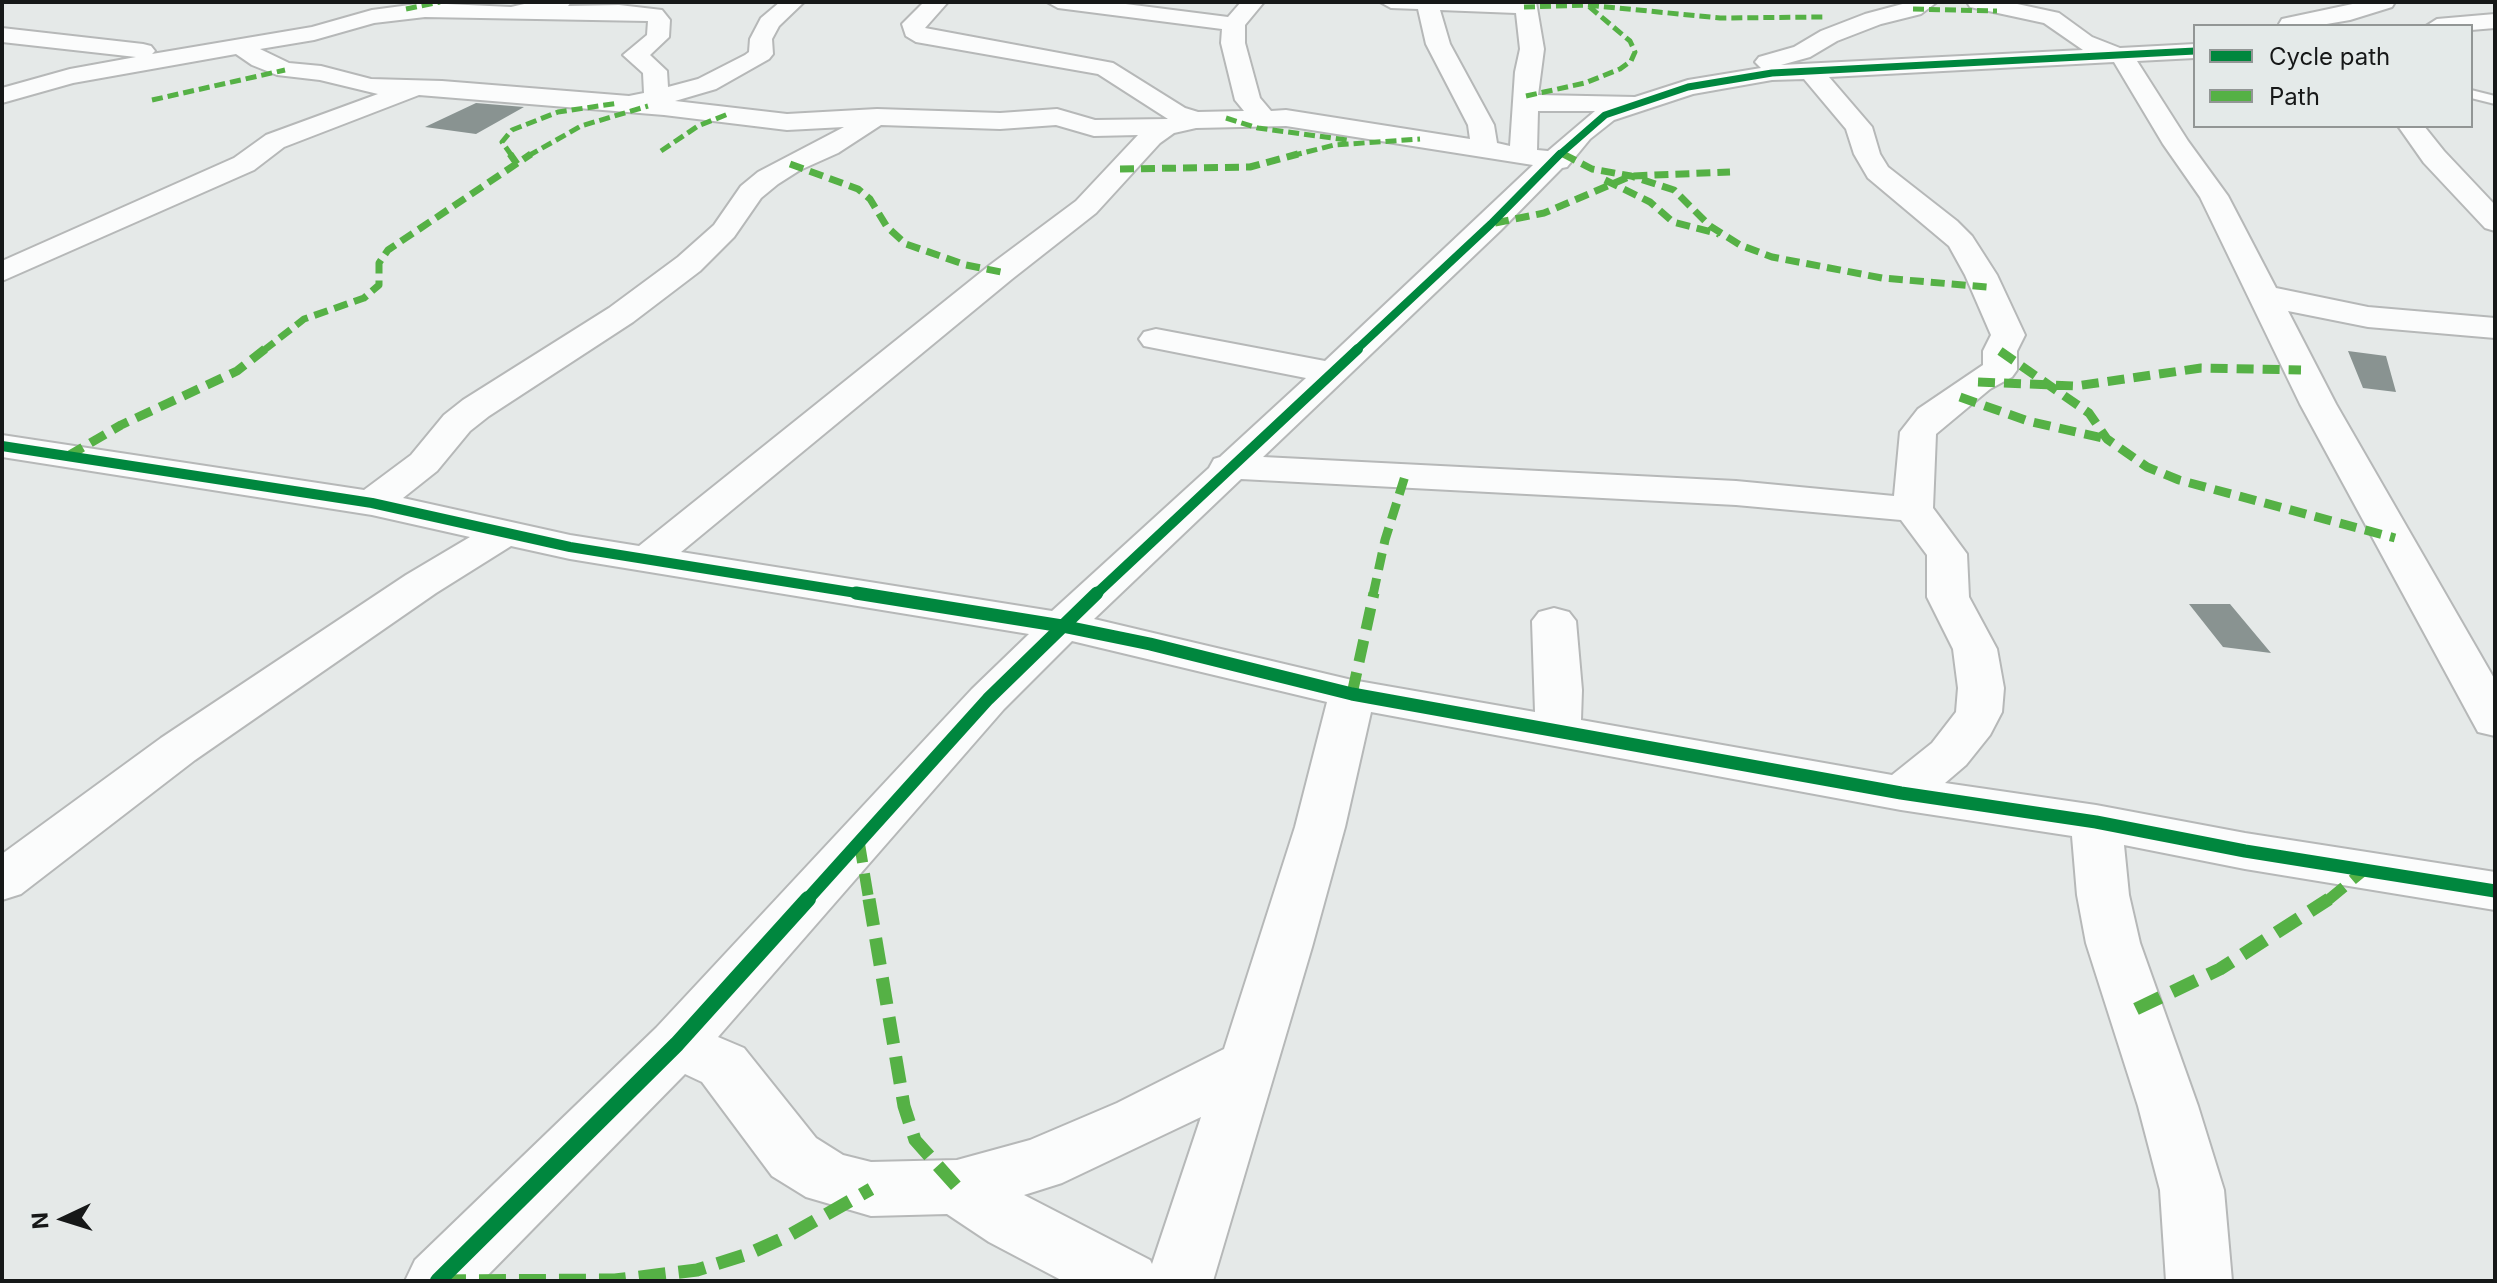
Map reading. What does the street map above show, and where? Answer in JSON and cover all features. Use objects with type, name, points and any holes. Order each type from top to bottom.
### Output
[{"type":"street","points":[[522,13],[560,2]]},
{"type":"street","points":[[642,101],[707,84],[753,60],[761,54],[761,39],[769,23],[793,2]]},
{"type":"street","points":[[937,2],[913,24],[914,31],[924,37],[1105,68],[1176,113],[1196,120]]},
{"type":"street","points":[[1058,2],[1234,24]]},
{"type":"street","points":[[1253,2],[1234,24],[1233,43],[1242,83],[1252,108],[1262,116]]},
{"type":"street","points":[[1391,2],[1525,5],[1532,49],[1521,96],[1540,158]]},
{"type":"street","points":[[1823,2],[1823,17],[1829,36]]},
{"type":"street","points":[[1737,78],[1769,61],[1802,52],[1829,36],[1926,2]]},
{"type":"street","points":[[2279,2],[2289,24]]},
{"type":"street","points":[[2294,24],[2350,13],[2384,2]]},
{"type":"street","points":[[1427,3],[1438,44],[1481,125],[1485,149]]},
{"type":"street","points":[[1984,4],[1997,11],[1997,18],[1969,34],[1975,45],[2004,62]]},
{"type":"street","points":[[1984,4],[2051,18],[2084,42],[2123,57],[2176,144],[2214,196],[2318,404],[2495,721]]},
{"type":"street","points":[[332,6],[386,6],[479,15],[619,12],[654,15],[659,20],[658,37],[635,55],[655,71],[642,101]]},
{"type":"street","points":[[2,96],[70,76],[314,33],[372,17],[425,10]]},
{"type":"street","points":[[2460,24],[2495,21]]},
{"type":"street","points":[[2,35],[131,50],[198,52]]},
{"type":"street","points":[[240,46],[260,60],[285,70],[321,73],[371,86],[451,88],[642,101],[787,122],[866,124],[929,118],[1000,121],[1057,117],[1094,128],[1165,127],[1196,120],[1262,116],[1540,158]]},
{"type":"street","points":[[438,1281],[677,1044],[988,699],[1227,467],[1333,373],[1540,158],[1605,115],[1633,103],[1688,87],[1737,78],[1809,70],[2193,51]]},
{"type":"street","points":[[1809,70],[1859,127],[1867,154],[1878,172],[1947,227],[1961,242],[2008,335],[2000,351],[2000,370],[1978,382],[1922,424],[1918,432],[1913,509],[1947,554],[1948,597],[1975,649],[1981,688],[1979,712],[1966,735],[1949,754],[1901,793]]},
{"type":"street","points":[[1454,75],[1485,81]]},
{"type":"street","points":[[2,272],[45,250],[244,164],[275,141],[416,88]]},
{"type":"street","points":[[1521,96],[1633,103]]},
{"type":"street","points":[[372,503],[424,463],[457,423],[476,408],[621,315],[689,264],[724,231],[751,192],[768,178],[866,124]]},
{"type":"street","points":[[649,558],[1001,272],[1086,207],[1151,137],[1165,127]]},
{"type":"street","points":[[2418,128],[2445,170],[2495,222]]},
{"type":"street","points":[[2,246],[45,250]]},
{"type":"street","points":[[2264,295],[2312,308],[2368,317],[2495,328]]},
{"type":"street","points":[[1156,339],[1333,373]]},
{"type":"street","points":[[2,446],[372,503],[570,547],[1062,626],[1352,694],[1901,793],[2096,822],[2245,851],[2495,891]]},
{"type":"street","points":[[1227,467],[1736,493],[1913,509]]},
{"type":"street","points":[[2,881],[178,749],[421,584],[506,532]]},
{"type":"street","points":[[1554,621],[1559,690],[1557,730]]},
{"type":"street","points":[[1180,1281],[1320,827],[1352,694]]},
{"type":"street","points":[[2096,822],[2103,895],[2113,943],[2192,1190],[2199,1281]]},
{"type":"street","points":[[677,1044],[723,1065],[750,1095],[770,1129],[794,1157],[828,1178],[871,1189],[957,1187],[1040,1164],[1139,1121],[1248,1064]]},
{"type":"street","points":[[957,1187],[1012,1222],[1127,1281]]},
{"type":"lane","points":[[2473,94],[2495,100]]},
{"type":"lane","points":[[2476,110],[2495,108]]},
{"type":"building","points":[[476,103],[524,107],[476,134],[425,127]]},
{"type":"building","points":[[2348,351],[2386,356],[2396,392],[2363,388]]},
{"type":"building","points":[[2189,604],[2230,604],[2271,653],[2223,647]]},
{"type":"marked path","points":[[406,9],[440,2]]},
{"type":"marked path","points":[[1526,96],[1585,83],[1620,69],[1631,61],[1635,52],[1630,41],[1586,4]]},
{"type":"marked path","points":[[1524,7],[1587,5],[1720,18],[1823,17]]},
{"type":"marked path","points":[[1913,9],[1997,11]]},
{"type":"marked path","points":[[152,100],[285,70]]},
{"type":"marked path","points":[[517,164],[502,142],[512,130],[558,112],[619,103]]},
{"type":"marked path","points":[[68,456],[121,425],[237,371],[304,319],[364,298],[379,285],[379,263],[388,250],[534,152],[581,126],[648,106]]},
{"type":"marked path","points":[[661,151],[698,126],[728,114]]},
{"type":"marked path","points":[[1226,118],[1258,128],[1347,140]]},
{"type":"marked path","points":[[1120,169],[1250,167],[1334,145],[1420,139]]},
{"type":"marked path","points":[[1562,154],[1592,169],[1631,176],[1674,190],[1710,226],[1740,245],[1772,257],[1882,278],[1987,287]]},
{"type":"marked path","points":[[790,164],[858,189],[870,199],[887,227],[906,244],[966,265],[1001,272]]},
{"type":"marked path","points":[[1495,223],[1544,213],[1631,176],[1730,172]]},
{"type":"marked path","points":[[1605,180],[1650,202],[1673,222],[1719,234]]},
{"type":"marked path","points":[[2000,351],[2089,413],[2107,439],[2147,467],[2179,480],[2395,538]]},
{"type":"marked path","points":[[1978,382],[2076,386],[2201,368],[2301,370]]},
{"type":"marked path","points":[[1960,397],[2028,421],[2107,439]]},
{"type":"marked path","points":[[1352,694],[1385,540],[1405,476]]},
{"type":"marked path","points":[[859,841],[904,1106],[915,1140],[957,1187]]},
{"type":"marked path","points":[[2136,1009],[2220,969],[2325,902],[2363,871]]},
{"type":"marked path","points":[[439,1281],[615,1280],[697,1270],[748,1254],[788,1236],[871,1189]]},
{"type":"cycle path","points":[[438,1281],[677,1044],[988,699],[1491,224],[1581,133],[1605,115],[1688,87],[1772,73],[2193,51]]},
{"type":"cycle path","points":[[2,446],[372,503],[570,547],[1062,626],[1150,644],[1352,694],[1901,793],[2096,822],[2245,851],[2495,891]]}]
